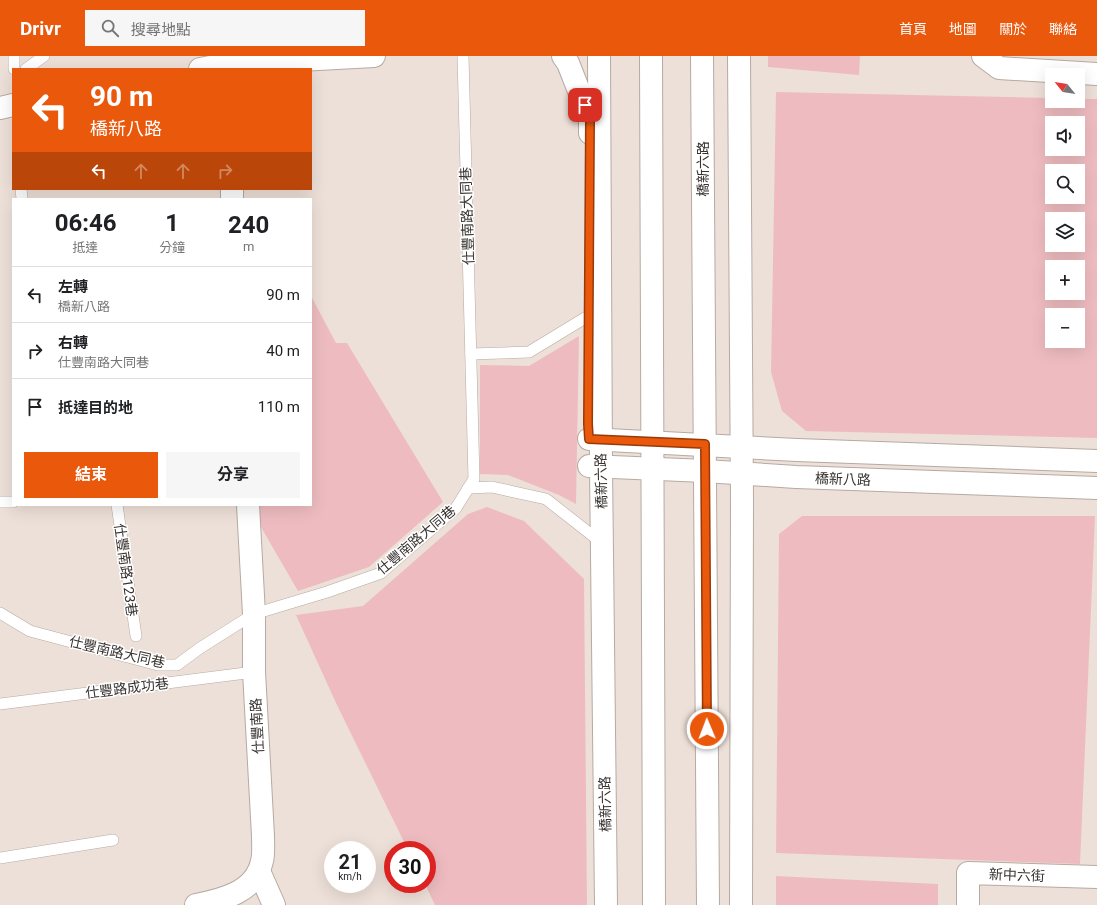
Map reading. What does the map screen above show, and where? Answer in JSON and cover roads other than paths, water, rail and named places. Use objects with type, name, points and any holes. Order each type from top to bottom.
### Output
[{"type":"street","points":[[204,68],[226,63],[374,56]]},
{"type":"street","points":[[563,56],[568,63],[590,119],[590,315],[588,424],[595,439]]},
{"type":"street","name":"橋新六路","points":[[595,466],[599,56]]},
{"type":"street","points":[[650,56],[654,905]]},
{"type":"street","name":"橋新六路","points":[[702,56],[708,905]]},
{"type":"street","points":[[739,56],[742,447],[742,905]]},
{"type":"street","points":[[983,56],[998,68],[1097,74]]},
{"type":"street","points":[[0,108],[12,105]]},
{"type":"street","name":"橋新八路","points":[[595,439],[804,450],[1097,461]]},
{"type":"street","points":[[595,466],[595,538]]},
{"type":"street","name":"橋新八路","points":[[595,466],[796,477],[1097,488]]},
{"type":"street","name":"仕豐南路","points":[[196,905],[219,900],[240,891],[250,883],[259,871],[263,860],[254,672],[254,614],[248,506]]},
{"type":"street","name":"橋新六路","points":[[595,538],[606,905]]},
{"type":"street","points":[[259,871],[274,905]]},
{"type":"street","name":"新中六街","points":[[968,905],[968,874],[1097,877]]},
{"type":"lane","points":[[14,56],[14,68]]},
{"type":"lane","points":[[27,68],[44,56]]},
{"type":"lane","name":"仕豐南路大同巷","points":[[0,613],[30,632],[158,665],[177,665],[200,648],[254,614],[327,592],[380,573],[456,508],[474,479],[463,56]]},
{"type":"lane","points":[[471,354],[529,352],[590,315]]},
{"type":"lane","points":[[468,488],[492,487],[546,500],[595,538]]},
{"type":"lane","points":[[0,502],[12,502]]},
{"type":"lane","name":"仕豐南路123巷","points":[[117,506],[136,636]]},
{"type":"lane","name":"仕豐路成功巷","points":[[0,704],[254,672]]},
{"type":"lane","points":[[0,858],[113,840]]}]
